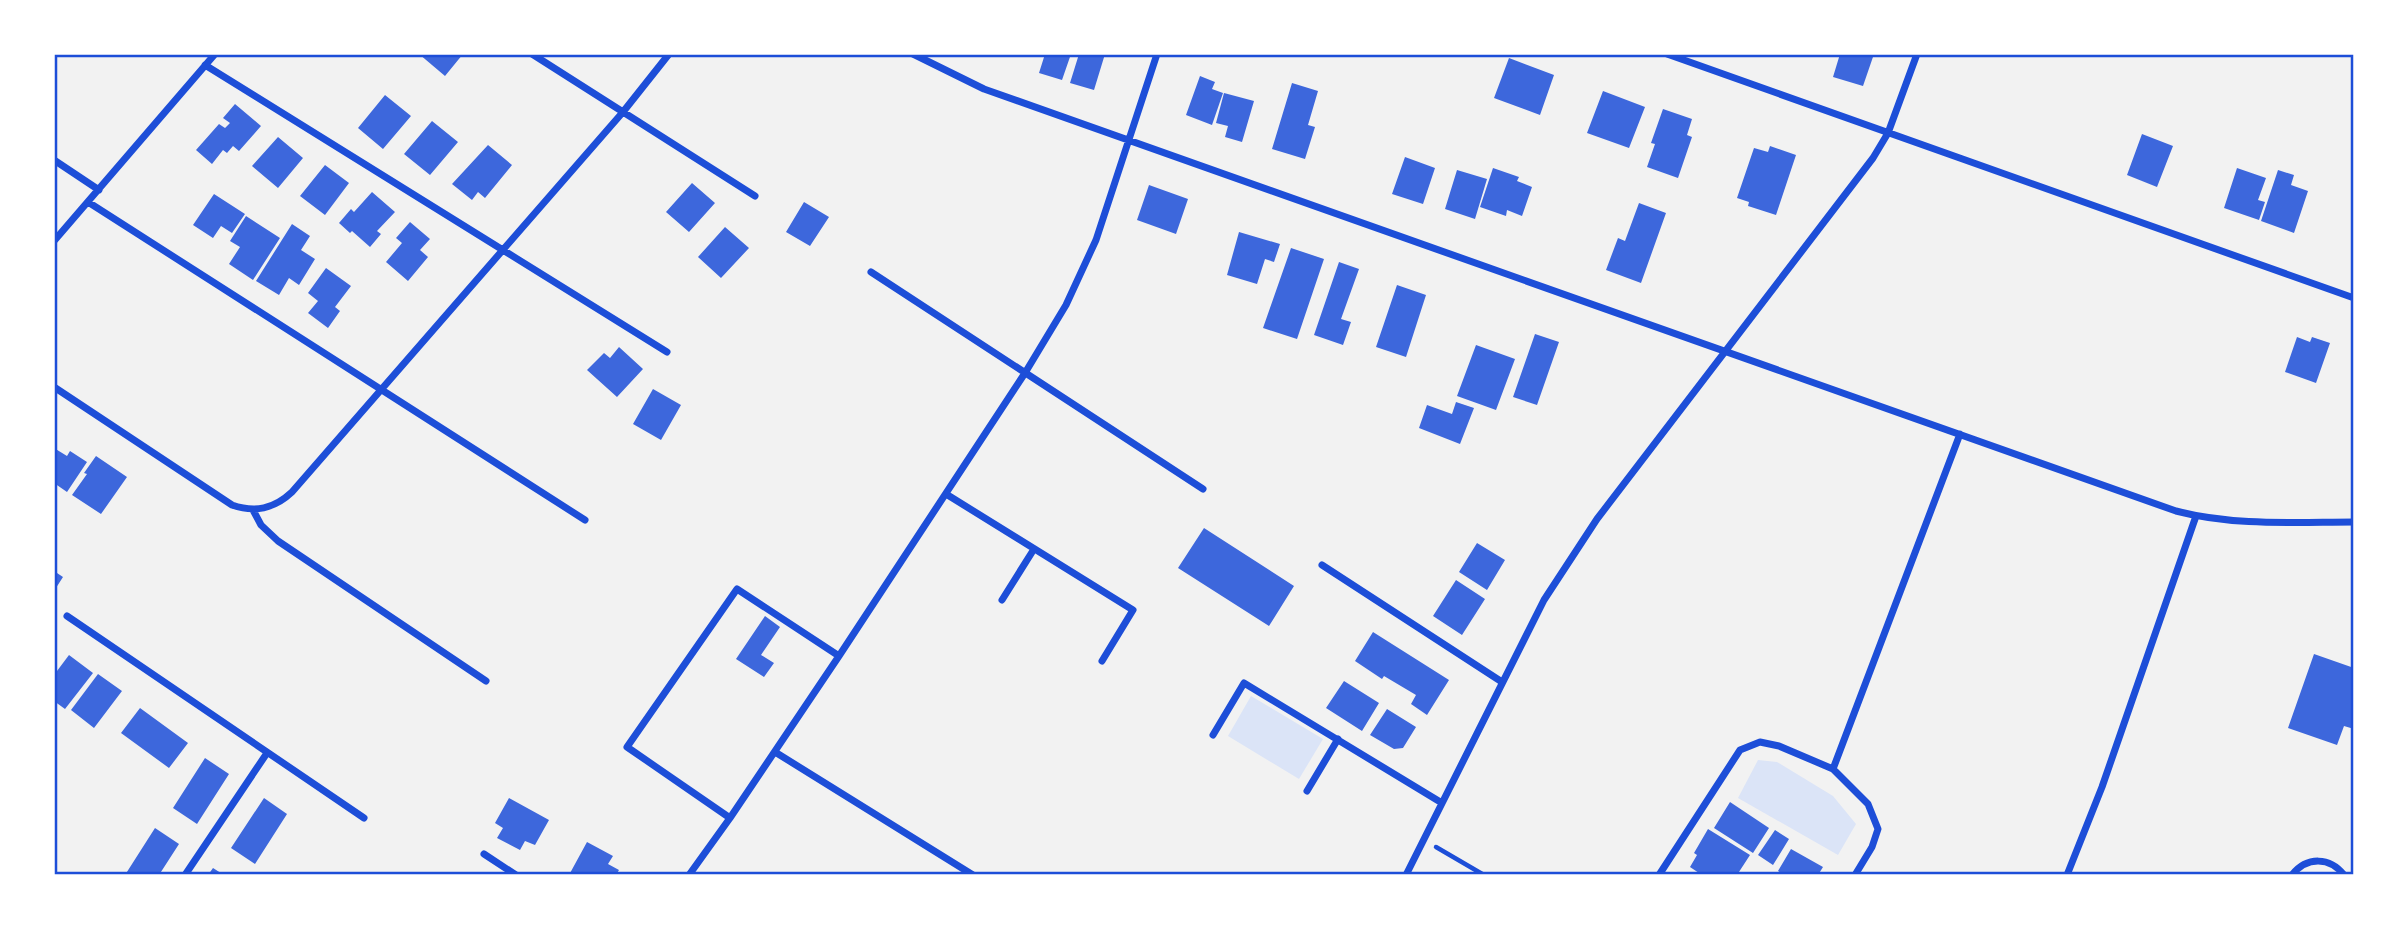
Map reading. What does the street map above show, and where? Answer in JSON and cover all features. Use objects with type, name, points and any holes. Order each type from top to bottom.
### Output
[{"type":"street","points":[[54,242],[215,54]]},
{"type":"street","points":[[532,54],[755,196]]},
{"type":"street","points":[[54,387],[232,505],[253,510],[284,500],[623,112],[669,54]]},
{"type":"street","points":[[913,54],[984,89],[2196,516],[2241,522],[2354,522]]},
{"type":"street","points":[[689,875],[775,752],[946,494],[1025,373],[1066,304],[1084,268],[1157,54]]},
{"type":"street","points":[[1667,54],[2354,298]]},
{"type":"street","points":[[1406,875],[1539,610],[1569,559],[1872,158],[1888,133],[1917,54]]},
{"type":"street","points":[[205,65],[667,352]]},
{"type":"street","points":[[54,160],[99,190]]},
{"type":"street","points":[[88,202],[585,520]]},
{"type":"street","points":[[871,272],[1203,489]]},
{"type":"street","points":[[1833,769],[1960,433]]},
{"type":"street","points":[[946,494],[1133,610],[1102,661]]},
{"type":"street","points":[[253,510],[261,525],[278,541],[486,681]]},
{"type":"street","points":[[2067,875],[2102,787],[2196,516]]},
{"type":"street","points":[[1002,600],[1034,549]]},
{"type":"street","points":[[1322,565],[1502,682]]},
{"type":"street","points":[[730,818],[627,747],[737,589],[839,656]]},
{"type":"street","points":[[66,616],[364,818]]},
{"type":"street","points":[[1213,735],[1244,683],[1442,803]]},
{"type":"street","points":[[1307,791],[1338,739]]},
{"type":"street","points":[[1659,875],[1740,750],[1760,742],[1779,746],[1833,769],[1868,804],[1878,829],[1872,848],[1855,875]]},
{"type":"street","points":[[775,752],[973,875]]},
{"type":"street","points":[[186,875],[267,753]]},
{"type":"street","points":[[484,854],[516,875]]},
{"type":"street","points":[[2292,875],[2306,863],[2316,860],[2336,866],[2344,875]]},
{"type":"path","points":[[1423,839],[1484,875]]},
{"type":"shaded area","points":[[1251,696],[1323,739],[1299,779],[1228,736]]},
{"type":"shaded area","points":[[1758,760],[1777,762],[1833,796],[1856,824],[1838,855],[1738,798]]},
{"type":"building","points":[[419,54],[463,54],[445,76]]},
{"type":"building","points":[[1045,54],[1071,54],[1062,80],[1039,73]]},
{"type":"building","points":[[1079,54],[1105,54],[1094,90],[1070,83]]},
{"type":"building","points":[[1840,54],[1874,54],[1863,86],[1833,77]]},
{"type":"building","points":[[1509,58],[1554,75],[1540,115],[1494,98]]},
{"type":"building","points":[[1200,76],[1215,82],[1212,89],[1223,93],[1212,125],[1186,115]]},
{"type":"building","points":[[1292,83],[1318,91],[1308,125],[1315,127],[1305,159],[1272,149]]},
{"type":"building","points":[[1603,91],[1645,107],[1629,148],[1587,133]]},
{"type":"building","points":[[1224,93],[1254,101],[1242,142],[1225,137],[1228,126],[1216,123]]},
{"type":"building","points":[[385,95],[411,116],[383,149],[358,128]]},
{"type":"building","points":[[235,104],[261,126],[239,151],[233,146],[227,153],[223,150],[212,164],[196,150],[219,124],[225,128],[230,123],[223,118]]},
{"type":"building","points":[[1663,109],[1692,119],[1687,135],[1692,137],[1678,178],[1647,167],[1655,144],[1651,143]]},
{"type":"building","points":[[432,121],[458,142],[430,175],[404,154]]},
{"type":"building","points":[[2142,134],[2173,146],[2157,187],[2127,175]]},
{"type":"building","points":[[278,137],[303,158],[278,188],[252,166]]},
{"type":"building","points":[[488,145],[512,165],[485,198],[478,192],[472,200],[452,184]]},
{"type":"building","points":[[1770,146],[1796,155],[1776,215],[1748,206],[1749,202],[1737,198],[1754,148],[1768,152]]},
{"type":"building","points":[[1405,157],[1435,168],[1423,204],[1392,194]]},
{"type":"building","points":[[325,165],[349,183],[325,215],[300,196]]},
{"type":"building","points":[[1493,168],[1519,177],[1517,181],[1532,187],[1522,216],[1507,210],[1506,216],[1480,207]]},
{"type":"building","points":[[2237,168],[2266,178],[2258,200],[2265,202],[2259,220],[2224,208]]},
{"type":"building","points":[[1457,170],[1487,179],[1475,219],[1445,209]]},
{"type":"building","points":[[2278,170],[2294,175],[2291,185],[2308,191],[2294,233],[2261,221]]},
{"type":"building","points":[[692,183],[715,203],[689,232],[666,212]]},
{"type":"building","points":[[1149,185],[1188,199],[1176,234],[1137,220]]},
{"type":"building","points":[[372,192],[395,212],[377,231],[381,234],[370,247],[339,223],[351,209],[354,212]]},
{"type":"building","points":[[214,194],[245,214],[232,233],[221,226],[213,238],[193,225]]},
{"type":"building","points":[[804,202],[829,217],[810,246],[786,232]]},
{"type":"building","points":[[1639,203],[1666,213],[1641,283],[1606,270],[1618,238],[1625,241]]},
{"type":"building","points":[[246,216],[280,238],[253,280],[229,264],[240,247],[230,241]]},
{"type":"building","points":[[410,222],[430,239],[420,250],[428,257],[408,281],[386,262],[402,243],[396,238]]},
{"type":"building","points":[[292,224],[310,236],[301,250],[315,259],[299,285],[289,278],[279,295],[256,281]]},
{"type":"building","points":[[725,227],[749,248],[721,278],[698,257]]},
{"type":"building","points":[[1239,232],[1280,244],[1274,262],[1265,259],[1257,284],[1227,275]]},
{"type":"building","points":[[1291,248],[1324,259],[1297,339],[1263,328]]},
{"type":"building","points":[[1339,262],[1359,269],[1341,319],[1351,322],[1343,345],[1314,335]]},
{"type":"building","points":[[326,268],[351,286],[335,307],[340,311],[328,328],[308,313],[318,301],[308,293]]},
{"type":"building","points":[[1397,285],[1426,295],[1406,357],[1376,347]]},
{"type":"building","points":[[1535,334],[1559,342],[1537,405],[1513,397]]},
{"type":"building","points":[[2297,337],[2310,342],[2312,337],[2330,343],[2316,383],[2285,372]]},
{"type":"building","points":[[1476,345],[1515,359],[1496,410],[1457,396]]},
{"type":"building","points":[[619,347],[643,369],[617,397],[587,370],[604,353],[610,358]]},
{"type":"building","points":[[653,389],[681,405],[661,440],[633,424]]},
{"type":"building","points":[[1456,402],[1474,408],[1460,444],[1419,428],[1427,405],[1452,414]]},
{"type":"building","points":[[54,448],[67,456],[70,451],[87,462],[67,492],[54,483]]},
{"type":"building","points":[[96,456],[127,477],[101,514],[72,495]]},
{"type":"building","points":[[1204,528],[1294,586],[1269,626],[1178,568]]},
{"type":"building","points":[[1477,543],[1505,560],[1487,590],[1459,572]]},
{"type":"building","points":[[54,571],[63,577],[54,591]]},
{"type":"building","points":[[1456,580],[1485,599],[1462,635],[1433,616]]},
{"type":"building","points":[[765,616],[780,627],[761,655],[774,663],[764,677],[736,659]]},
{"type":"building","points":[[1373,632],[1449,680],[1427,715],[1411,704],[1416,695],[1384,676],[1382,679],[1355,661]]},
{"type":"building","points":[[2314,654],[2354,668],[2354,729],[2344,726],[2337,745],[2288,728]]},
{"type":"building","points":[[69,655],[93,673],[65,709],[54,701],[54,675]]},
{"type":"building","points":[[98,674],[122,691],[94,728],[71,710]]},
{"type":"building","points":[[1344,681],[1379,703],[1362,731],[1326,708]]},
{"type":"building","points":[[140,708],[188,743],[169,768],[121,733]]},
{"type":"building","points":[[1387,709],[1416,727],[1403,748],[1394,749],[1370,735]]},
{"type":"building","points":[[205,758],[229,774],[197,824],[173,808]]},
{"type":"building","points":[[264,798],[287,814],[255,864],[231,848]]},
{"type":"building","points":[[509,798],[549,820],[535,845],[525,841],[520,850],[497,838],[503,828],[495,823]]},
{"type":"building","points":[[1730,802],[1769,828],[1753,853],[1714,828]]},
{"type":"building","points":[[155,828],[179,844],[159,875],[125,875]]},
{"type":"building","points":[[1708,829],[1750,855],[1737,875],[1702,875],[1690,867],[1697,855],[1694,853]]},
{"type":"building","points":[[1775,830],[1789,839],[1773,865],[1758,855]]},
{"type":"building","points":[[587,842],[613,856],[608,864],[619,870],[616,875],[569,875]]},
{"type":"building","points":[[1791,849],[1823,867],[1818,875],[1784,875],[1778,871]]},
{"type":"building","points":[[213,868],[224,875],[208,875]]}]
